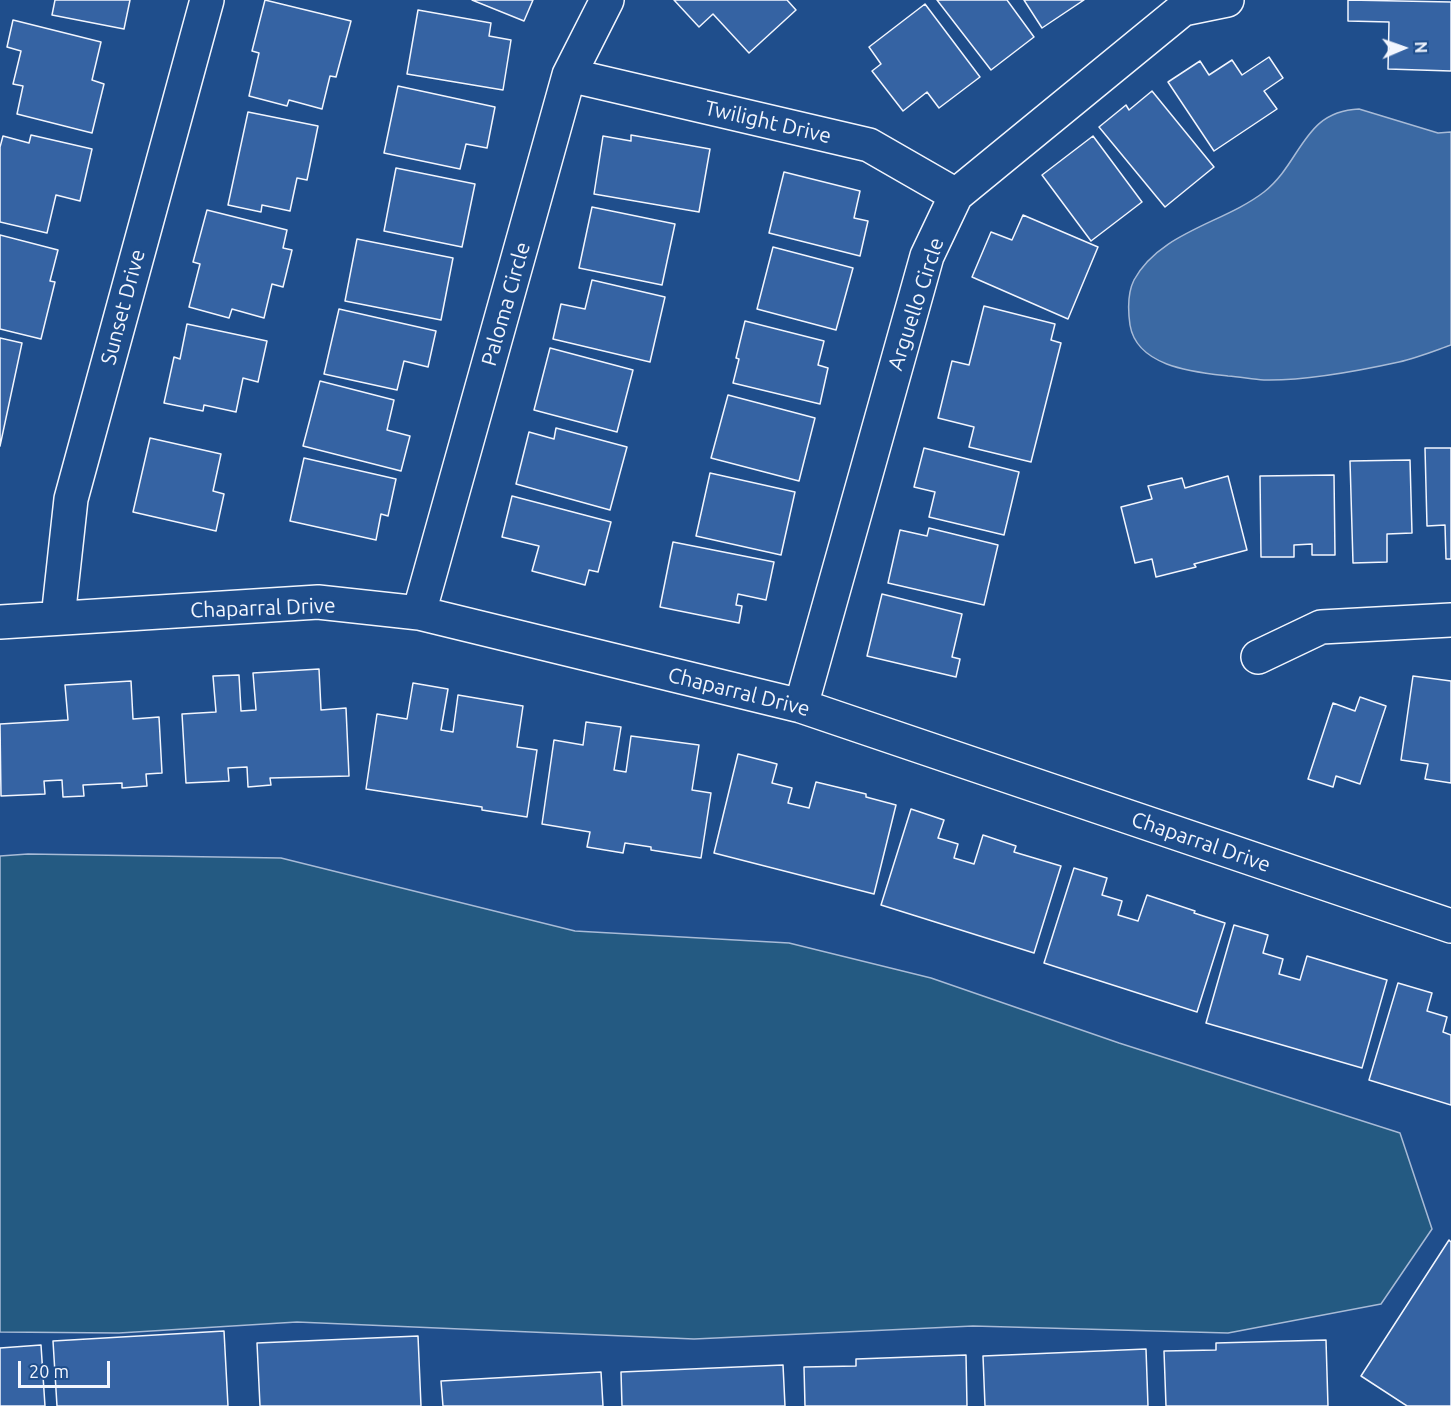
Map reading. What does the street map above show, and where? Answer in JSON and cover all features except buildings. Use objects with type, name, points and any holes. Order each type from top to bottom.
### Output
[{"type":"street","name":"Sunset Drive","points":[[58,618],[71,499],[207,0]]},
{"type":"street","name":"Paloma Circle","points":[[419,613],[569,75],[607,0]]},
{"type":"street","name":"Arguello Circle","points":[[801,706],[927,256],[956,195],[1183,9],[1227,0]]},
{"type":"street","name":"Twilight Drive","points":[[569,75],[869,145],[956,195]]},
{"type":"street","name":"Chaparral Drive","points":[[0,622],[318,602],[419,613],[801,706],[1451,926]]},
{"type":"street","points":[[1258,657],[1321,627],[1451,620]]},
{"type":"shaded area","points":[[1359,109],[1438,133],[1451,132],[1451,345],[1383,365],[1332,375],[1280,380],[1255,379],[1184,369],[1155,359],[1143,350],[1135,339],[1130,325],[1129,302],[1134,280],[1145,264],[1176,239],[1248,203],[1264,192],[1277,180],[1314,128],[1340,112]]},
{"type":"shaded area","points":[[28,854],[281,858],[575,931],[789,943],[931,978],[1119,1043],[1400,1133],[1432,1229],[1381,1304],[1228,1333],[973,1326],[694,1339],[297,1322],[119,1333],[0,1332],[0,856]]}]
